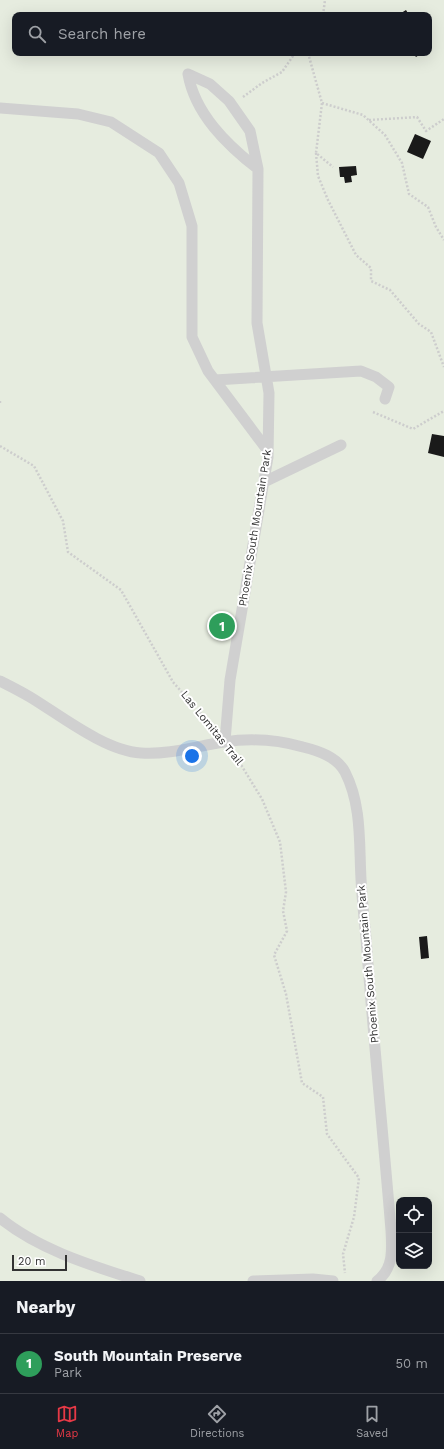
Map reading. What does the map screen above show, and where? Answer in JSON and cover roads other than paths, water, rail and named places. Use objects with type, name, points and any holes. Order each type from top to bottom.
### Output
[{"type":"lane","name":"Phoenix South Mountain Park","points":[[223,742],[230,680],[268,452],[269,394],[257,323],[258,170],[250,131],[232,106],[210,84],[188,74],[191,90],[203,113],[228,143],[258,170]]},
{"type":"lane","points":[[0,108],[78,114],[111,122],[159,153],[179,183],[192,226],[192,337],[208,371],[268,452]]},
{"type":"lane","points":[[215,380],[361,371],[376,377],[389,387],[385,399]]},
{"type":"lane","points":[[264,482],[341,445]]},
{"type":"lane","name":"Phoenix South Mountain Park","points":[[0,681],[29,696],[78,727],[120,748],[140,753],[162,752],[223,742],[252,740],[270,741],[301,746],[318,751],[331,757],[344,770],[354,796],[359,832],[367,963],[391,1230],[390,1264],[383,1276],[377,1281]]},
{"type":"lane","points":[[0,1218],[13,1229],[36,1241],[77,1259],[140,1281]]},
{"type":"lane","points":[[253,1281],[313,1278],[333,1281]]},
{"type":"place","name":"South Mountain Preserve","points":[[222,626]]}]
